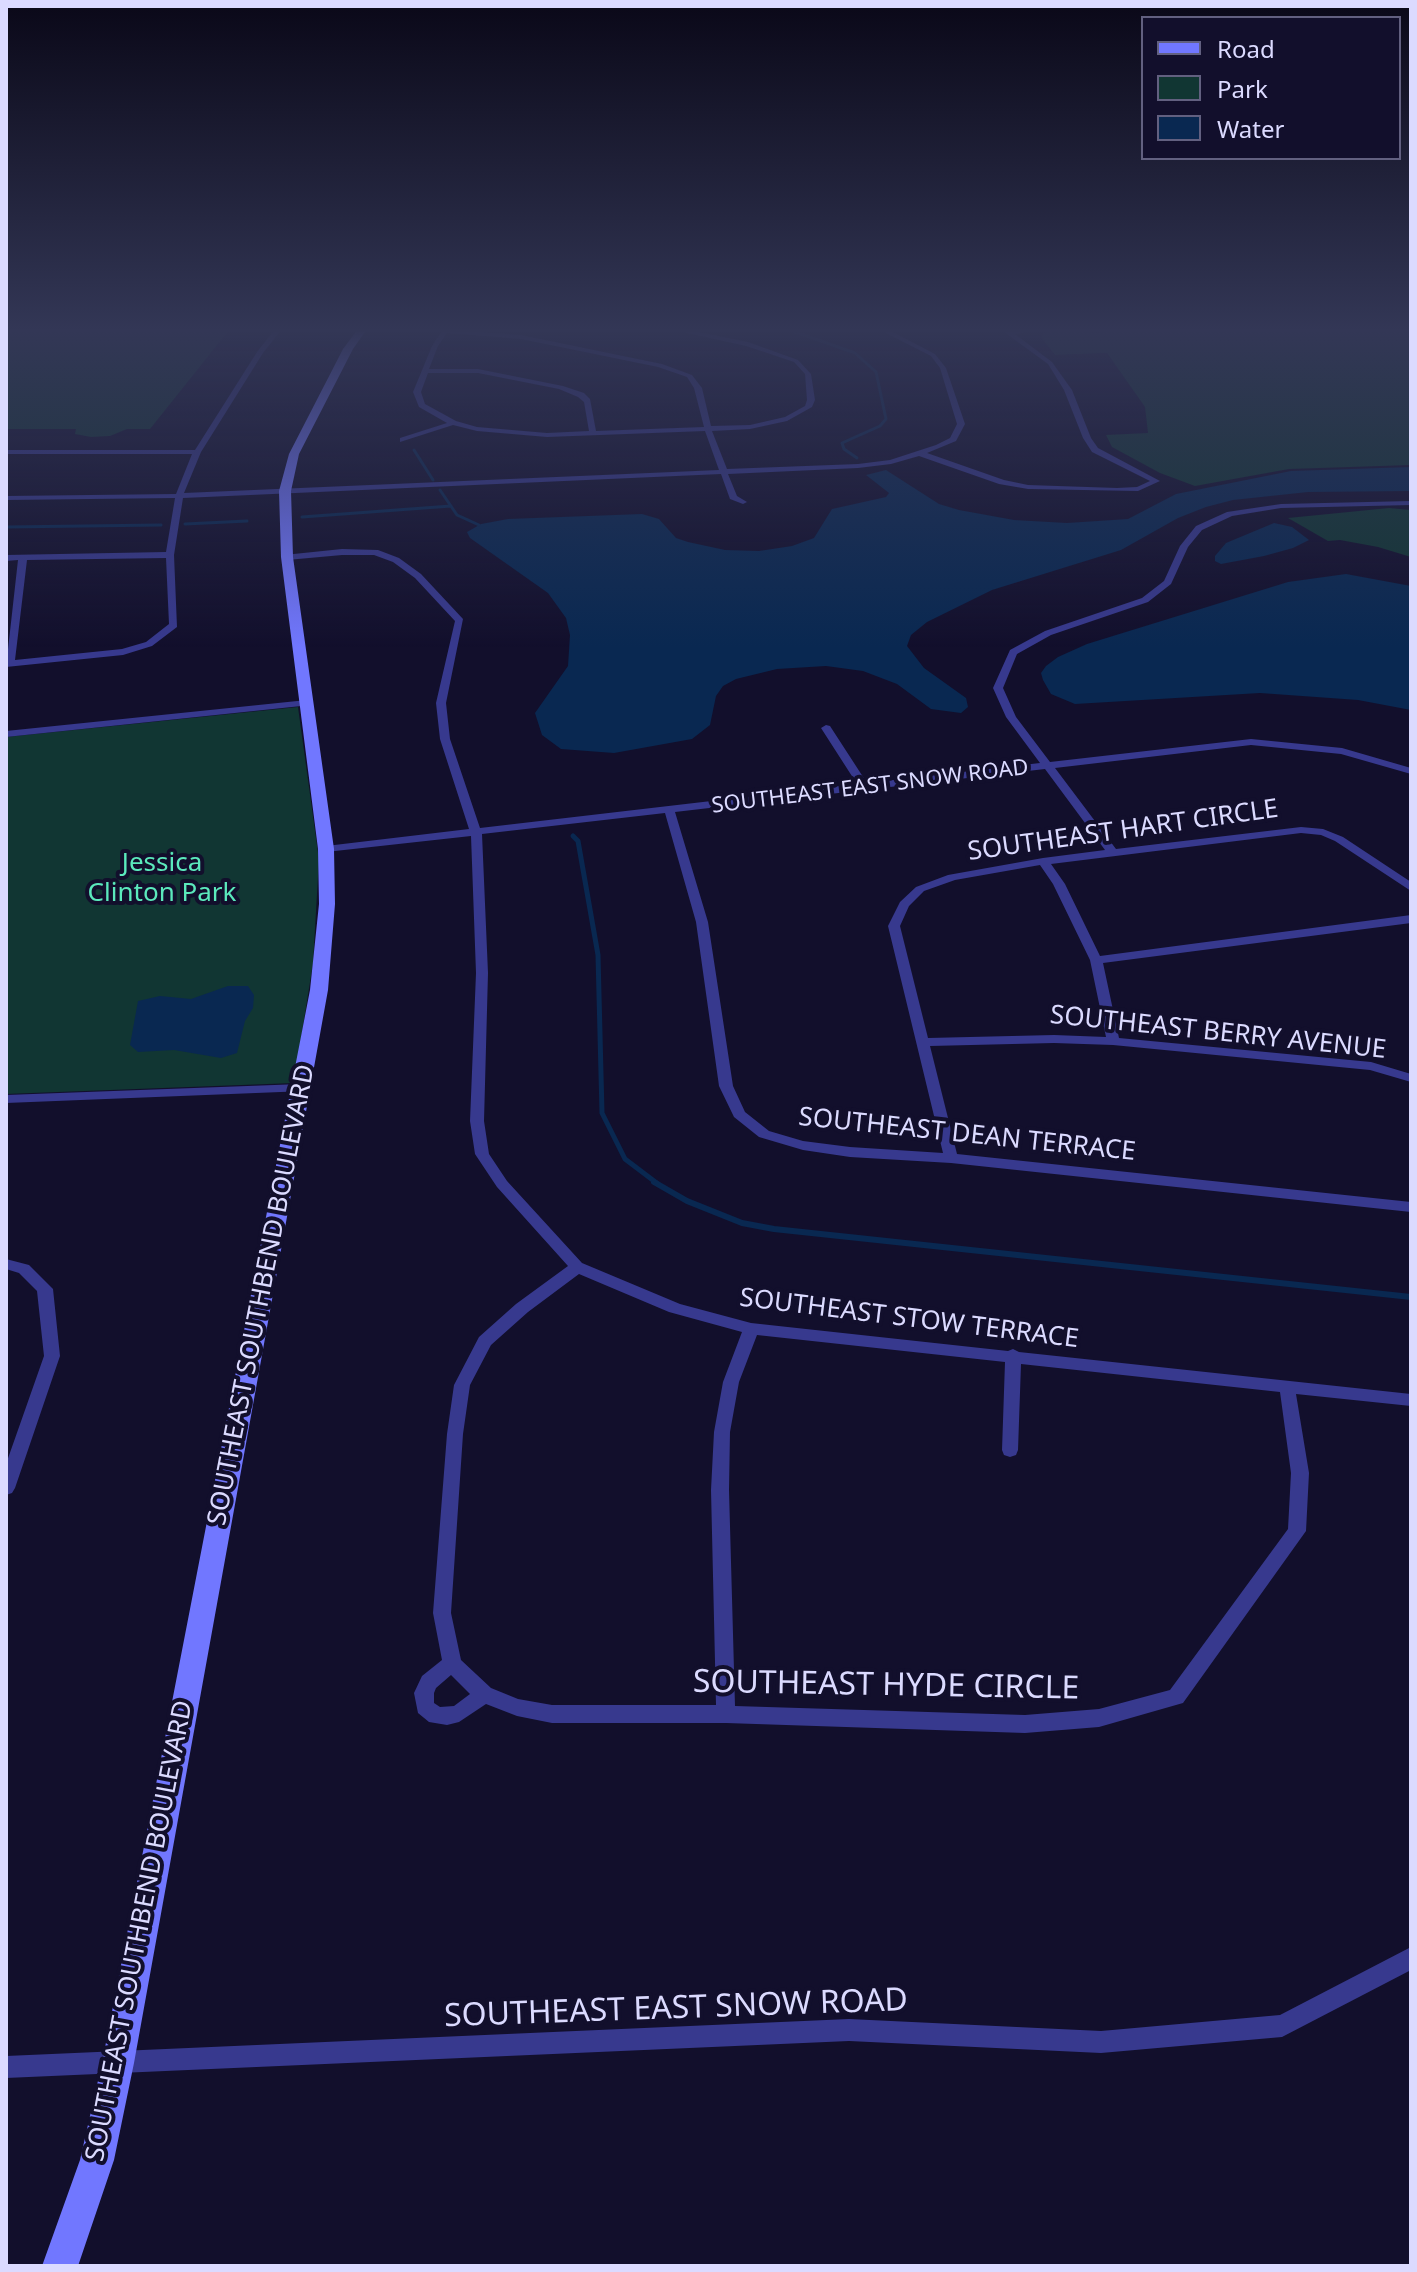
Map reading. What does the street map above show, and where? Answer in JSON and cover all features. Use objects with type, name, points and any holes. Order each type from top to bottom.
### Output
[{"type":"street","points":[[23,558],[8,664],[123,652],[149,644],[164,635],[174,625],[170,555],[179,496],[197,452],[208,435]]},
{"type":"street","name":"SOUTHEAST SOUTHBEND BOULEVARD","points":[[60,2266],[97,2160],[118,2063],[319,990],[327,904],[326,849],[287,557],[285,491],[294,454],[304,435]]},
{"type":"street","points":[[403,440],[418,435]]},
{"type":"street","points":[[710,435],[733,497],[743,502]]},
{"type":"street","points":[[6,498],[179,496],[858,466],[922,454],[955,435]]},
{"type":"street","points":[[922,454],[1015,485],[1117,490],[1138,489],[1156,481],[1095,450],[1086,435]]},
{"type":"street","points":[[6,452],[197,452]]},
{"type":"street","points":[[1112,851],[1011,717],[998,688],[1013,652],[1048,633],[1145,600],[1168,582],[1184,546],[1199,528],[1230,514],[1281,506],[1411,503]]},
{"type":"street","name":"SOUTHEAST STOW TERRACE","points":[[287,557],[342,552],[375,552],[386,556],[418,576],[460,621],[441,703],[445,739],[476,833],[482,973],[477,1121],[482,1154],[502,1184],[577,1267],[675,1308],[751,1329],[1411,1400]]},
{"type":"street","points":[[6,558],[170,555]]},
{"type":"street","points":[[6,734],[307,703]]},
{"type":"street","points":[[826,728],[865,788]]},
{"type":"street","name":"SOUTHEAST EAST SNOW ROAD","points":[[326,849],[670,812],[1251,742],[1342,751],[1411,771]]},
{"type":"street","name":"SOUTHEAST DEAN TERRACE","points":[[670,812],[702,922],[726,1086],[739,1114],[764,1134],[803,1145],[1411,1207]]},
{"type":"street","name":"SOUTHEAST HART CIRCLE","points":[[951,1158],[894,926],[904,905],[920,889],[952,877],[1043,861],[1301,830],[1323,832],[1339,839],[1411,887]]},
{"type":"street","points":[[1043,861],[1059,884],[1096,960],[1113,1041]]},
{"type":"street","points":[[1096,960],[1411,919]]},
{"type":"street","name":"SOUTHEAST BERRY AVENUE","points":[[924,1042],[1113,1041],[1371,1066],[1411,1078]]},
{"type":"street","points":[[6,1099],[301,1088]]},
{"type":"street","points":[[6,1264],[24,1269],[45,1289],[52,1356],[6,1488]]},
{"type":"street","points":[[484,1694],[459,1713],[447,1716],[436,1716],[425,1707],[424,1693],[429,1682],[452,1663],[442,1613],[455,1434],[462,1385],[485,1341],[522,1308],[577,1267]]},
{"type":"street","points":[[726,1714],[720,1490],[722,1432],[731,1382],[751,1329]]},
{"type":"street","points":[[1010,1450],[1013,1355]]},
{"type":"street","name":"SOUTHEAST HYDE CIRCLE","points":[[452,1663],[484,1694],[517,1707],[552,1714],[726,1714],[1025,1724],[1099,1718],[1176,1697],[1297,1531],[1300,1473],[1287,1386]]},
{"type":"street","name":"SOUTHEAST EAST SNOW ROAD","points":[[6,2067],[849,2030],[1101,2042],[1282,2026],[1411,1958]]},
{"type":"green space","points":[[1106,435],[1411,435],[1411,465],[1289,469],[1195,486],[1160,473],[1112,447]]},
{"type":"green space","points":[[1389,508],[1411,510],[1411,557],[1378,547],[1340,540],[1328,541],[1288,518]]},
{"type":"green space","name":"Jessica Clinton Park","points":[[298,707],[319,860],[313,963],[294,1083],[6,1094],[6,737]]},
{"type":"water","points":[[1411,467],[1411,491],[1308,492],[1233,500],[1206,507],[1178,518],[1121,550],[992,590],[927,622],[911,635],[907,646],[924,668],[966,698],[968,707],[961,713],[931,709],[897,684],[863,671],[826,666],[777,669],[736,679],[723,686],[716,696],[710,725],[692,739],[614,753],[561,749],[542,735],[535,713],[568,666],[570,635],[566,618],[548,593],[470,538],[467,532],[481,524],[508,519],[642,514],[659,519],[676,538],[688,542],[725,550],[759,551],[792,546],[814,538],[832,509],[886,497],[889,493],[866,475],[886,470],[939,504],[959,510],[1014,520],[1067,523],[1128,519],[1176,494],[1291,471]]},
{"type":"water","points":[[1274,523],[1292,527],[1309,540],[1264,556],[1221,564],[1215,561],[1215,556],[1226,543]]},
{"type":"water","points":[[1346,574],[1411,586],[1411,710],[1358,700],[1260,693],[1075,704],[1051,694],[1043,680],[1041,673],[1046,666],[1087,644],[1288,582]]},
{"type":"water","points":[[228,986],[248,986],[254,995],[253,1008],[245,1021],[237,1053],[221,1058],[174,1050],[138,1052],[130,1045],[138,1001],[160,996],[191,999]]},
{"type":"waterway","points":[[857,458],[844,449],[842,443],[860,435]]},
{"type":"waterway","points":[[414,450],[433,480]]},
{"type":"waterway","points":[[440,490],[451,506]]},
{"type":"waterway","points":[[302,517],[451,506]]},
{"type":"waterway","points":[[451,506],[457,515],[479,525]]},
{"type":"waterway","points":[[185,524],[247,521]]},
{"type":"waterway","points":[[6,527],[161,525]]},
{"type":"waterway","points":[[573,836],[578,841],[598,955],[602,1113],[625,1159],[658,1184]]},
{"type":"waterway","points":[[654,1182],[687,1201],[742,1223],[774,1229],[1411,1297]]}]
